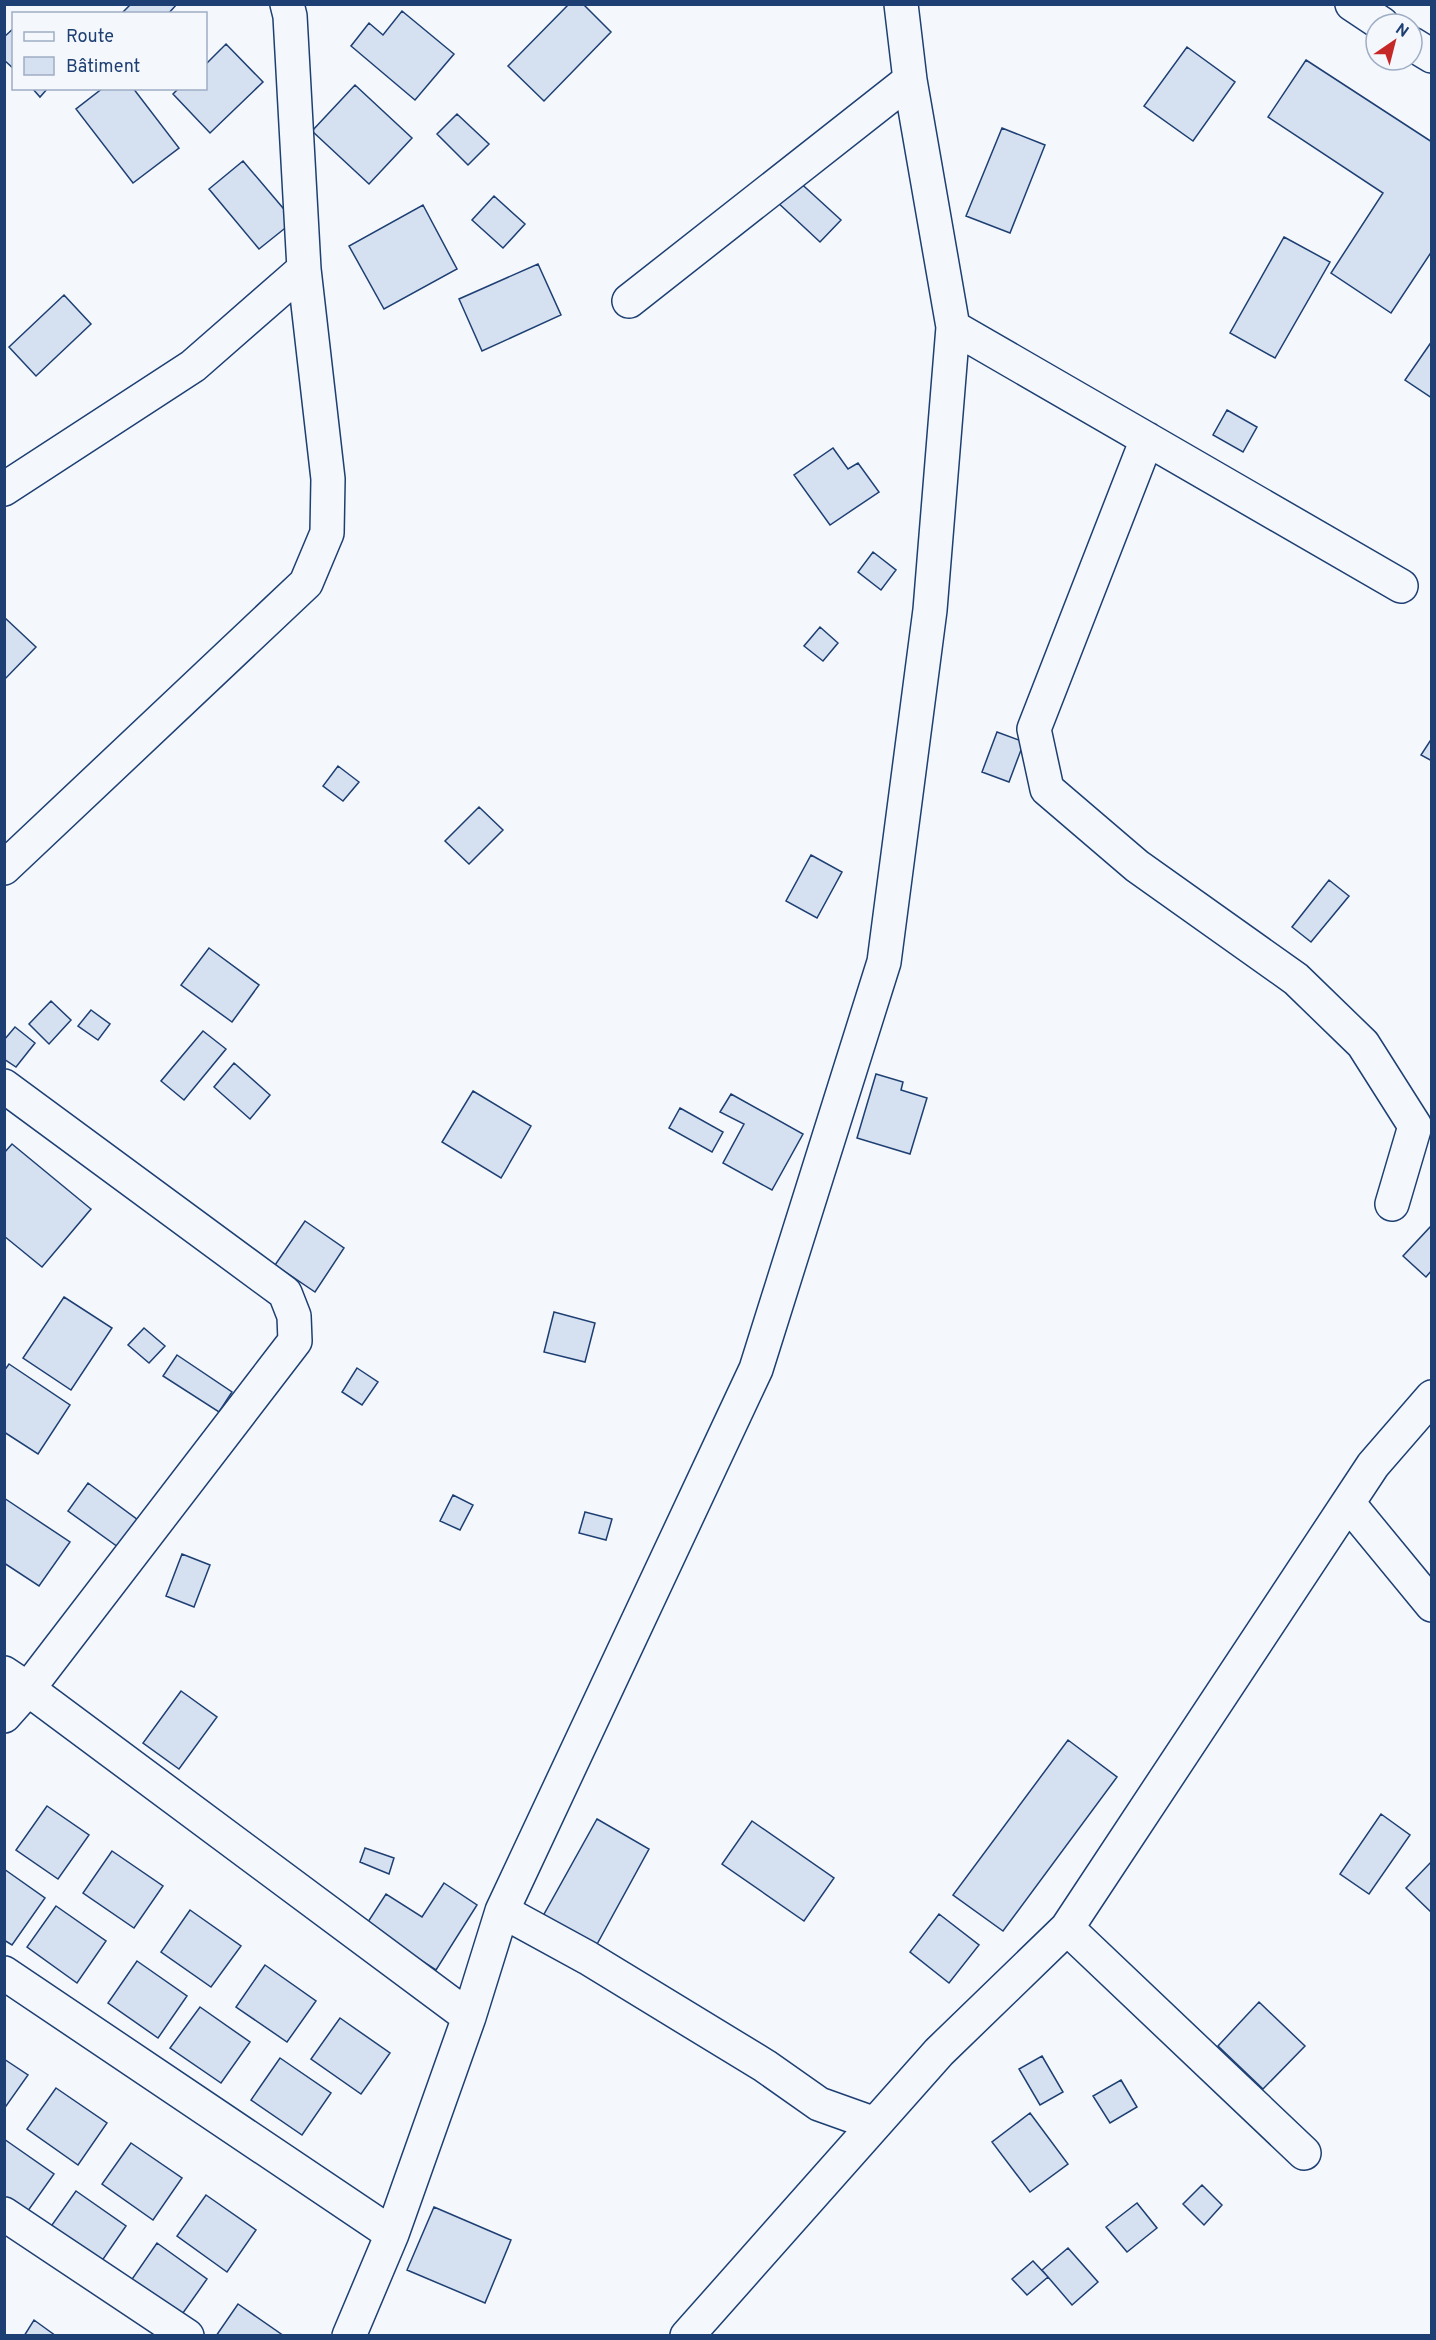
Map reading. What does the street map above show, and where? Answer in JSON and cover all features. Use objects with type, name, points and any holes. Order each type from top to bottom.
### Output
[{"type":"street","points":[[4,868],[306,583],[327,533],[328,479],[304,269],[290,16],[287,4]]},
{"type":"street","points":[[349,2336],[392,2234],[469,2017],[502,1911],[756,1369],[884,962],[930,610],[953,327],[910,80],[901,4]]},
{"type":"street","points":[[629,301],[910,80]]},
{"type":"street","points":[[4,489],[193,366],[304,269]]},
{"type":"street","points":[[953,327],[1401,586]]},
{"type":"street","points":[[1147,439],[1034,729],[1047,789],[1137,866],[1296,979],[1363,1044],[1415,1126],[1392,1204]]},
{"type":"street","points":[[4,1086],[285,1293],[294,1316],[296,1341],[16,1681],[4,1716]]},
{"type":"street","points":[[687,2336],[939,2052],[1067,1928],[1373,1465],[1431,1397]]},
{"type":"street","points":[[1348,1503],[1431,1605]]},
{"type":"street","points":[[16,1681],[469,2017]]},
{"type":"street","points":[[502,1911],[588,1958],[765,2066],[819,2104],[875,2124]]},
{"type":"street","points":[[1067,1928],[1304,2153]]},
{"type":"street","points":[[4,1973],[392,2234]]},
{"type":"street","points":[[4,2214],[145,2323],[187,2336]]},
{"type":"building","points":[[131,4],[177,4],[170,12],[123,12]]},
{"type":"building","points":[[569,4],[583,4],[611,32],[544,101],[508,66]]},
{"type":"building","points":[[402,11],[454,54],[415,100],[351,46],[369,23],[383,35]]},
{"type":"building","points":[[12,30],[12,67],[4,60],[4,37]]},
{"type":"building","points":[[226,44],[263,82],[210,133],[173,94],[177,90],[207,90],[207,63]]},
{"type":"building","points":[[1187,47],[1235,82],[1193,141],[1144,106]]},
{"type":"building","points":[[1306,60],[1432,142],[1432,251],[1391,313],[1331,273],[1383,193],[1268,117]]},
{"type":"building","points":[[355,85],[412,138],[369,184],[312,131]]},
{"type":"building","points":[[34,90],[46,90],[40,97]]},
{"type":"building","points":[[100,90],[135,90],[179,148],[133,183],[76,109]]},
{"type":"building","points":[[457,114],[489,144],[468,165],[437,134]]},
{"type":"building","points":[[1002,128],[1045,145],[1010,233],[966,216]]},
{"type":"building","points":[[243,161],[294,221],[259,249],[209,189]]},
{"type":"building","points":[[795,178],[841,220],[820,242],[775,200]]},
{"type":"building","points":[[494,196],[525,224],[503,248],[472,220]]},
{"type":"building","points":[[423,205],[457,269],[384,309],[349,246]]},
{"type":"building","points":[[1284,237],[1330,262],[1275,358],[1230,333]]},
{"type":"building","points":[[538,264],[561,315],[482,351],[459,299]]},
{"type":"building","points":[[64,295],[91,324],[36,376],[9,347]]},
{"type":"building","points":[[1432,341],[1432,398],[1405,380]]},
{"type":"building","points":[[1227,410],[1257,427],[1243,452],[1213,435]]},
{"type":"building","points":[[833,448],[848,469],[858,463],[879,492],[830,525],[794,475]]},
{"type":"building","points":[[873,552],[896,570],[881,590],[858,572]]},
{"type":"building","points":[[4,617],[36,647],[4,680]]},
{"type":"building","points":[[820,627],[838,643],[823,661],[804,646]]},
{"type":"building","points":[[997,732],[1024,742],[1009,782],[982,772]]},
{"type":"building","points":[[1432,738],[1432,761],[1421,755]]},
{"type":"building","points":[[338,766],[359,782],[343,801],[323,786]]},
{"type":"building","points":[[479,807],[503,830],[469,864],[445,841]]},
{"type":"building","points":[[811,855],[842,872],[817,918],[786,901]]},
{"type":"building","points":[[1329,880],[1349,896],[1311,942],[1292,927]]},
{"type":"building","points":[[209,948],[259,985],[232,1022],[181,985]]},
{"type":"building","points":[[51,1001],[71,1020],[49,1044],[29,1024]]},
{"type":"building","points":[[91,1010],[110,1024],[98,1040],[78,1026]]},
{"type":"building","points":[[15,1027],[35,1043],[16,1067],[4,1059],[4,1040]]},
{"type":"building","points":[[203,1031],[226,1049],[184,1100],[161,1081]]},
{"type":"building","points":[[234,1063],[270,1095],[250,1119],[214,1087]]},
{"type":"building","points":[[876,1074],[903,1082],[901,1090],[927,1098],[910,1154],[857,1138]]},
{"type":"building","points":[[473,1091],[531,1126],[501,1178],[442,1142]]},
{"type":"building","points":[[731,1094],[803,1134],[772,1190],[723,1163],[744,1124],[720,1112]]},
{"type":"building","points":[[680,1108],[723,1132],[712,1152],[669,1128]]},
{"type":"building","points":[[12,1144],[91,1209],[42,1267],[4,1236],[4,1153]]},
{"type":"building","points":[[305,1221],[344,1248],[315,1292],[275,1265]]},
{"type":"building","points":[[1432,1225],[1432,1270],[1426,1277],[1403,1256]]},
{"type":"building","points":[[64,1297],[112,1328],[71,1390],[23,1358]]},
{"type":"building","points":[[554,1312],[595,1323],[585,1362],[544,1352]]},
{"type":"building","points":[[144,1328],[165,1346],[149,1363],[128,1345]]},
{"type":"building","points":[[177,1355],[232,1392],[219,1412],[163,1376]]},
{"type":"building","points":[[9,1364],[70,1405],[38,1454],[4,1432],[4,1371]]},
{"type":"building","points":[[357,1368],[378,1382],[362,1405],[342,1392]]},
{"type":"building","points":[[88,1483],[138,1520],[118,1547],[68,1511]]},
{"type":"building","points":[[453,1495],[473,1505],[460,1530],[440,1521]]},
{"type":"building","points":[[4,1498],[70,1542],[39,1586],[4,1563]]},
{"type":"building","points":[[585,1512],[612,1519],[606,1540],[579,1533]]},
{"type":"building","points":[[182,1554],[210,1565],[194,1607],[166,1596]]},
{"type":"building","points":[[181,1691],[217,1717],[179,1769],[143,1743]]},
{"type":"building","points":[[1068,1740],[1117,1777],[1003,1931],[953,1895]]},
{"type":"building","points":[[47,1806],[89,1835],[58,1879],[16,1850]]},
{"type":"building","points":[[1381,1814],[1410,1835],[1369,1894],[1340,1874]]},
{"type":"building","points":[[597,1819],[649,1849],[596,1946],[543,1916]]},
{"type":"building","points":[[752,1821],[834,1878],[804,1921],[722,1864]]},
{"type":"building","points":[[365,1848],[394,1858],[389,1874],[360,1862]]},
{"type":"building","points":[[112,1851],[163,1886],[134,1928],[83,1893]]},
{"type":"building","points":[[1432,1861],[1432,1913],[1406,1888]]},
{"type":"building","points":[[4,1869],[45,1898],[12,1945],[4,1940]]},
{"type":"building","points":[[444,1883],[477,1905],[436,1970],[366,1925],[386,1894],[422,1917]]},
{"type":"building","points":[[56,1906],[106,1941],[77,1983],[27,1947]]},
{"type":"building","points":[[190,1910],[241,1946],[211,1987],[161,1952]]},
{"type":"building","points":[[939,1914],[979,1945],[949,1983],[910,1952]]},
{"type":"building","points":[[137,1961],[187,1996],[158,2038],[108,2003]]},
{"type":"building","points":[[265,1965],[316,2001],[287,2042],[236,2007]]},
{"type":"building","points":[[1259,2002],[1305,2046],[1263,2089],[1218,2046]]},
{"type":"building","points":[[200,2007],[250,2042],[221,2083],[170,2048]]},
{"type":"building","points":[[340,2018],[390,2053],[361,2094],[311,2059]]},
{"type":"building","points":[[1042,2056],[1063,2092],[1040,2105],[1019,2069]]},
{"type":"building","points":[[280,2058],[331,2093],[302,2135],[251,2100]]},
{"type":"building","points":[[4,2059],[28,2075],[4,2109]]},
{"type":"building","points":[[1121,2080],[1137,2107],[1110,2123],[1093,2096]]},
{"type":"building","points":[[56,2088],[107,2123],[78,2165],[27,2129]]},
{"type":"building","points":[[1030,2113],[1068,2164],[1030,2192],[992,2142]]},
{"type":"building","points":[[4,2139],[54,2174],[25,2215],[4,2201]]},
{"type":"building","points":[[131,2143],[182,2178],[153,2220],[102,2184]]},
{"type":"building","points":[[1202,2185],[1222,2205],[1204,2225],[1183,2204]]},
{"type":"building","points":[[76,2191],[126,2226],[97,2268],[47,2232]]},
{"type":"building","points":[[206,2195],[256,2230],[227,2272],[177,2236]]},
{"type":"building","points":[[1137,2203],[1157,2228],[1127,2252],[1106,2227]]},
{"type":"building","points":[[434,2207],[511,2240],[485,2303],[407,2270]]},
{"type":"building","points":[[157,2243],[207,2279],[178,2320],[128,2285]]},
{"type":"building","points":[[1068,2248],[1098,2282],[1072,2305],[1042,2270]]},
{"type":"building","points":[[1033,2261],[1048,2277],[1027,2295],[1012,2279]]},
{"type":"building","points":[[238,2304],[284,2336],[216,2336]]},
{"type":"building","points":[[34,2320],[56,2336],[24,2336]]}]
